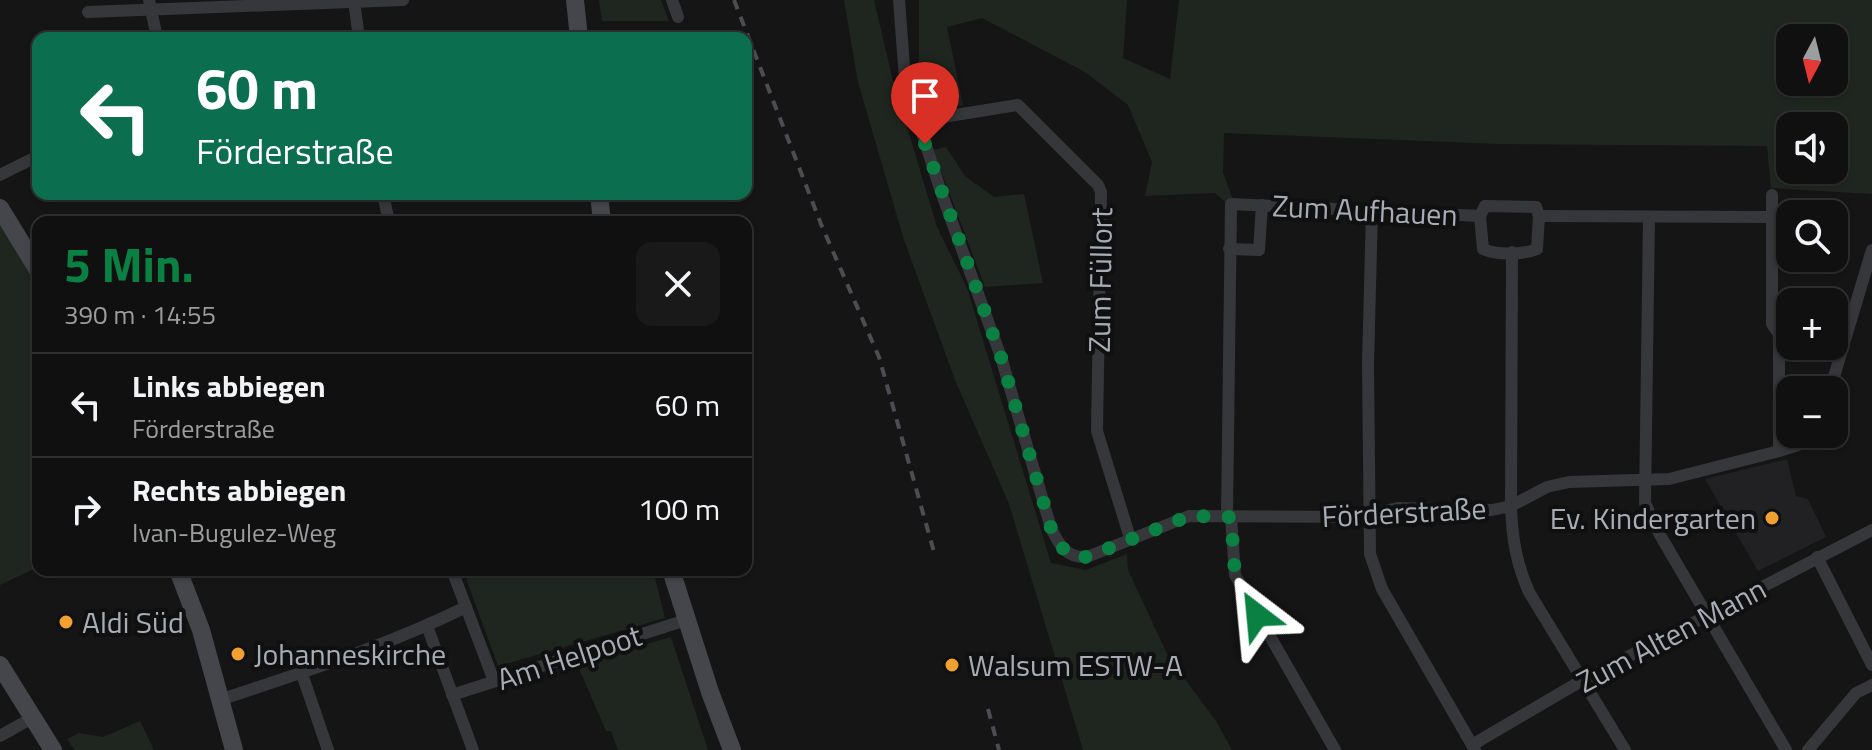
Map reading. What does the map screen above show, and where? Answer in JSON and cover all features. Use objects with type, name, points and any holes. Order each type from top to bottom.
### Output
[{"type":"street","points":[[88,12],[150,5],[403,0]]},
{"type":"street","points":[[575,0],[578,32]]},
{"type":"street","points":[[672,0],[678,17]]},
{"type":"street","points":[[899,0],[905,79],[918,121]]},
{"type":"street","points":[[354,1],[358,32]]},
{"type":"street","points":[[150,5],[156,32]]},
{"type":"street","name":"Zum Füllort","points":[[918,121],[1018,105],[1101,192],[1097,431],[1130,538]]},
{"type":"street","name":"Förderstraße","points":[[918,121],[1001,357],[1051,528],[1059,545],[1072,556],[1087,557],[1189,516],[1369,516],[1398,508],[1492,510],[1511,506],[1547,487],[1569,482],[1669,479],[1788,448]]},
{"type":"street","points":[[0,175],[32,159]]},
{"type":"street","points":[[1772,195],[1772,324],[1779,334],[1779,451]]},
{"type":"street","name":"Zum Aufhauen","points":[[1229,249],[1231,204],[1480,216],[1485,206],[1511,206],[1536,207],[1539,216],[1772,217]]},
{"type":"street","points":[[1262,205],[1259,250],[1229,249],[1229,516],[1235,575],[1335,750]]},
{"type":"street","points":[[0,208],[32,260]]},
{"type":"street","points":[[1372,210],[1368,364],[1370,554],[1382,589],[1473,748]]},
{"type":"street","points":[[1480,216],[1483,249],[1489,252],[1530,252],[1537,249],[1539,216]]},
{"type":"street","points":[[1649,217],[1645,503],[1786,750]]},
{"type":"street","points":[[1834,376],[1872,250]]},
{"type":"street","points":[[1512,252],[1511,506],[1518,567],[1529,592],[1581,681],[1625,750]]},
{"type":"street","name":"Zum Alten Mann","points":[[1473,748],[1581,681],[1872,530]]},
{"type":"street","points":[[1817,557],[1872,665]]},
{"type":"street","points":[[180,576],[201,630],[234,750]]},
{"type":"street","points":[[454,576],[494,681]]},
{"type":"street","points":[[673,576],[732,750]]},
{"type":"street","points":[[220,700],[302,674],[427,626],[466,607]]},
{"type":"street","name":"Am Helpoot","points":[[452,695],[686,620]]},
{"type":"street","points":[[427,626],[473,750]]},
{"type":"street","points":[[0,665],[53,750]]},
{"type":"street","points":[[302,674],[328,750]]},
{"type":"street","points":[[1808,750],[1856,693],[1872,685]]},
{"type":"street","points":[[0,736],[32,718]]},
{"type":"shaded area","points":[[599,0],[661,0],[669,21],[602,21]]},
{"type":"shaded area","points":[[844,0],[874,0],[891,73],[937,227],[967,288],[1051,563],[1086,570],[1127,554],[1128,570],[1168,656],[1216,721],[1232,750],[1083,750],[1009,504],[955,380],[904,240],[858,82]]},
{"type":"shaded area","points":[[919,0],[1127,0],[1123,58],[1170,79],[1179,0],[1872,0],[1872,194],[1771,188],[1767,146],[1499,144],[1224,133],[1223,173],[1234,202],[1227,203],[1215,193],[1145,196],[1152,162],[1128,105],[1085,72],[982,18],[947,27],[963,105],[936,112],[919,64]]},
{"type":"shaded area","points":[[946,147],[965,176],[994,197],[1024,194],[1043,283],[985,287],[933,150]]},
{"type":"shaded area","points":[[0,214],[32,268],[32,570],[0,585]]},
{"type":"shaded area","name":"Ev. Kindergarten","points":[[1787,459],[1796,496],[1808,499],[1826,537],[1758,571],[1705,479]]},
{"type":"shaded area","points":[[465,576],[654,576],[665,618],[498,666]]},
{"type":"shaded area","points":[[671,637],[708,750],[618,750],[611,731],[606,731],[577,664]]},
{"type":"shaded area","points":[[140,721],[154,750],[75,750],[67,739],[79,733],[103,737]]},
{"type":"railway","points":[[734,0],[746,32]]},
{"type":"railway","points":[[752,46],[821,224],[879,357],[934,552]]},
{"type":"railway","points":[[988,709],[999,750]]},
{"type":"place","name":"Ev. Kindergarten","points":[[1772,518]]},
{"type":"place","name":"Aldi Süd","points":[[66,622]]},
{"type":"place","name":"Johanneskirche","points":[[238,654]]},
{"type":"place","name":"Walsum ESTW-A","points":[[952,665]]},
{"type":"route","points":[[925,144],[1001,357],[1035,478],[1059,545],[1072,556],[1087,557],[1189,516],[1231,517],[1235,575],[1257,615]]}]
